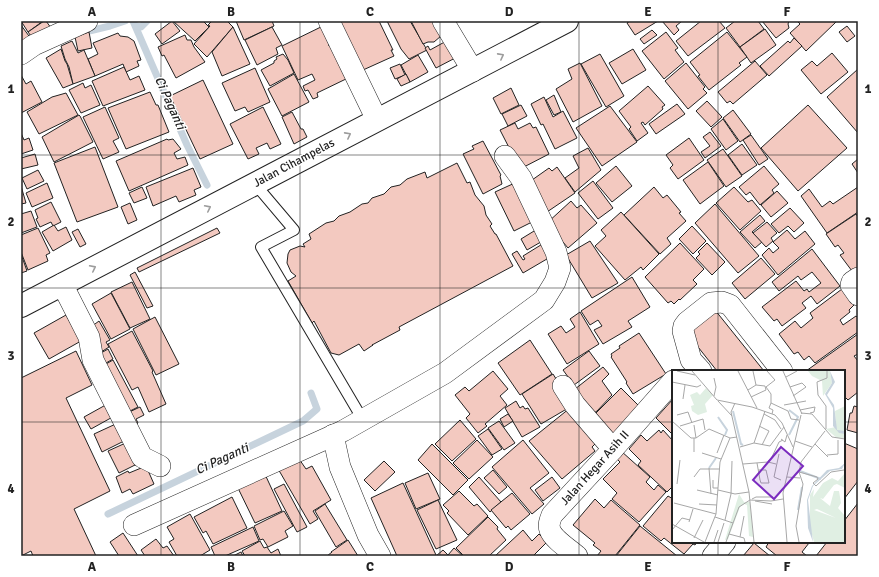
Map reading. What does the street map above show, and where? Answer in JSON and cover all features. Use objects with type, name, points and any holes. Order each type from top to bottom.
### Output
[{"type":"main road","name":"Jalan Cihampelas","points":[[21,306],[567,21]]},
{"type":"street","points":[[21,54],[34,45],[87,21]]},
{"type":"street","points":[[329,21],[377,120]]},
{"type":"street","points":[[443,21],[473,71]]},
{"type":"street","points":[[134,526],[343,431],[363,420],[445,373],[544,300],[555,282],[560,268],[556,252],[521,178],[505,156]]},
{"type":"street","points":[[858,278],[852,282],[851,285],[858,295]]},
{"type":"street","points":[[62,284],[89,337],[93,360],[142,457],[160,466]]},
{"type":"street","points":[[691,368],[683,331],[684,326],[711,302],[722,302],[730,305],[781,370]]},
{"type":"street","name":"Jalan Hegar Asih II","points":[[577,556],[554,536],[549,529],[549,521],[552,515],[672,382]]},
{"type":"street","points":[[563,386],[575,405],[613,449]]},
{"type":"street","points":[[333,435],[340,467],[368,535],[380,556]]},
{"type":"street","points":[[714,556],[724,543]]},
{"type":"lane","points":[[255,184],[294,230],[261,247],[363,420]]},
{"type":"building","points":[[21,21],[43,21],[28,32]]},
{"type":"building","points":[[46,21],[54,32],[36,43],[28,32]]},
{"type":"building","points":[[172,21],[180,31],[162,44],[155,34]]},
{"type":"building","points":[[173,21],[203,21],[209,27],[195,41]]},
{"type":"building","points":[[212,21],[227,21],[233,27],[207,57],[194,44],[210,26],[208,25]]},
{"type":"building","points":[[236,21],[272,21],[274,26],[244,40]]},
{"type":"building","points":[[332,21],[379,21],[393,50],[391,50],[394,56],[363,70]]},
{"type":"building","points":[[387,21],[410,21],[427,50],[409,59],[401,49]]},
{"type":"building","points":[[411,21],[437,21],[441,36],[434,42],[423,44]]},
{"type":"building","points":[[630,21],[658,21],[635,35],[627,23]]},
{"type":"building","points":[[662,21],[682,21],[676,26],[679,30],[674,35]]},
{"type":"building","points":[[701,21],[719,21],[725,28],[688,56],[676,41]]},
{"type":"building","points":[[735,21],[758,21],[764,29],[740,47],[726,28]]},
{"type":"building","points":[[762,21],[789,21],[789,28],[776,38]]},
{"type":"building","points":[[797,21],[837,21],[806,51],[790,33],[800,24]]},
{"type":"building","points":[[327,24],[335,41],[328,45],[331,45],[348,78],[317,93],[318,97],[313,99],[308,90],[305,91],[303,86],[315,80],[312,74],[298,80],[282,46]]},
{"type":"building","points":[[21,25],[34,43],[21,49]]},
{"type":"building","points":[[847,26],[855,36],[847,42],[839,32]]},
{"type":"building","points":[[233,27],[250,64],[222,76],[212,52]]},
{"type":"building","points":[[272,27],[282,45],[276,48],[278,54],[257,65],[245,40]]},
{"type":"building","points":[[765,29],[776,45],[751,63],[740,47]]},
{"type":"building","points":[[652,30],[657,35],[644,44],[640,39]]},
{"type":"building","points":[[89,32],[92,48],[78,51],[75,37]]},
{"type":"building","points":[[666,32],[678,48],[675,50],[684,62],[664,79],[642,51]]},
{"type":"building","points":[[727,32],[747,57],[739,63],[741,65],[709,90],[698,76],[700,75],[690,62]]},
{"type":"building","points":[[118,33],[120,36],[128,37],[134,41],[141,60],[137,61],[139,66],[126,72],[123,64],[95,76],[88,59],[98,54],[93,43]]},
{"type":"building","points":[[185,35],[187,40],[191,40],[194,47],[205,62],[176,78],[158,47]]},
{"type":"building","points":[[794,38],[802,46],[769,76],[760,66],[788,41],[790,43]]},
{"type":"building","points":[[450,39],[459,56],[436,68],[425,48],[428,46],[430,50]]},
{"type":"building","points":[[72,41],[78,53],[84,50],[95,76],[73,84],[69,67],[61,46]]},
{"type":"building","points":[[61,49],[73,84],[63,88],[46,58]]},
{"type":"building","points":[[633,49],[646,70],[622,84],[609,63]]},
{"type":"building","points":[[832,53],[848,72],[821,94],[801,70],[812,61],[817,66]]},
{"type":"building","points":[[283,54],[288,60],[294,73],[270,86],[261,70],[274,63],[277,59],[276,57]]},
{"type":"building","points":[[600,54],[624,96],[606,107],[581,64]]},
{"type":"building","points":[[418,55],[428,72],[410,82],[401,65]]},
{"type":"building","points":[[755,61],[767,75],[733,104],[730,101],[727,103],[718,92]]},
{"type":"building","points":[[580,63],[602,106],[573,122],[556,89],[572,79],[568,69]]},
{"type":"building","points":[[686,63],[705,87],[703,89],[707,93],[688,109],[665,81]]},
{"type":"building","points":[[400,64],[405,75],[395,79],[390,68]]},
{"type":"building","points":[[124,67],[130,80],[139,76],[145,90],[103,106],[92,81]]},
{"type":"building","points":[[255,68],[270,102],[248,112],[245,107],[235,111],[222,83]]},
{"type":"building","points":[[858,69],[858,133],[827,97]]},
{"type":"building","points":[[294,74],[309,102],[282,116],[268,89]]},
{"type":"building","points":[[406,74],[410,82],[401,86],[397,79]]},
{"type":"building","points":[[21,75],[26,84],[31,81],[42,102],[21,113]]},
{"type":"building","points":[[203,80],[233,144],[200,159],[170,96]]},
{"type":"building","points":[[83,83],[85,88],[91,85],[100,105],[81,113],[69,90]]},
{"type":"building","points":[[648,86],[665,105],[662,107],[663,109],[645,125],[643,122],[641,123],[648,133],[637,141],[629,129],[631,127],[619,111]]},
{"type":"building","points":[[511,88],[519,105],[501,114],[493,98]]},
{"type":"building","points":[[150,92],[156,105],[158,105],[169,132],[126,149],[108,108]]},
{"type":"building","points":[[66,93],[78,115],[39,134],[27,112],[52,97]]},
{"type":"building","points":[[554,95],[561,112],[554,115],[546,100]]},
{"type":"building","points":[[544,97],[553,117],[563,111],[577,138],[555,149],[531,104]]},
{"type":"building","points":[[707,101],[722,117],[711,127],[696,111]]},
{"type":"building","points":[[677,104],[685,114],[656,134],[649,124]]},
{"type":"building","points":[[521,105],[527,116],[508,126],[502,114]]},
{"type":"building","points":[[808,105],[847,148],[798,191],[761,148]]},
{"type":"building","points":[[610,106],[637,142],[602,166],[576,128]]},
{"type":"building","points":[[105,107],[119,138],[113,141],[119,152],[103,159],[83,117]]},
{"type":"building","points":[[263,107],[281,144],[270,149],[267,143],[256,148],[259,154],[248,159],[230,124]]},
{"type":"building","points":[[733,110],[751,134],[740,142],[723,118]]},
{"type":"building","points":[[292,112],[307,137],[294,144],[282,117]]},
{"type":"building","points":[[79,115],[93,142],[54,162],[42,137]]},
{"type":"building","points":[[723,119],[738,141],[726,150],[711,129]]},
{"type":"building","points":[[515,123],[518,129],[530,123],[533,128],[536,127],[549,154],[520,169],[500,130]]},
{"type":"building","points":[[710,132],[721,146],[705,158],[701,152],[710,146],[703,137]]},
{"type":"building","points":[[21,133],[24,140],[29,138],[33,150],[21,154]]},
{"type":"building","points":[[751,135],[768,159],[759,165],[743,140]]},
{"type":"building","points":[[689,138],[704,160],[678,179],[670,168],[673,165],[666,155]]},
{"type":"building","points":[[167,139],[173,139],[181,149],[174,153],[177,159],[185,157],[188,165],[129,191],[116,161]]},
{"type":"building","points":[[483,141],[501,175],[502,184],[483,194],[463,154],[474,149],[472,146]]},
{"type":"building","points":[[742,144],[757,165],[742,175],[728,155]]},
{"type":"building","points":[[95,147],[118,207],[77,222],[54,163]]},
{"type":"building","points":[[588,148],[601,170],[575,192],[565,178],[579,168],[573,156]]},
{"type":"building","points":[[723,149],[742,176],[726,187],[707,160]]},
{"type":"building","points":[[35,154],[38,165],[21,169],[21,158]]},
{"type":"building","points":[[858,159],[858,173],[852,164]]},
{"type":"building","points":[[708,162],[724,186],[700,204],[683,180]]},
{"type":"building","points":[[457,163],[467,183],[470,182],[475,195],[484,206],[486,215],[492,224],[490,226],[496,234],[513,266],[399,327],[400,330],[364,351],[359,344],[339,355],[331,353],[314,321],[312,323],[288,281],[296,276],[291,272],[287,263],[290,250],[300,246],[305,247],[303,244],[311,239],[309,234],[326,223],[334,221],[339,216],[350,212],[362,204],[368,203],[372,198],[384,194],[391,187],[400,185],[407,179],[425,172],[427,178]]},
{"type":"building","points":[[616,166],[632,186],[612,202],[596,183]]},
{"type":"building","points":[[764,166],[779,184],[772,190],[774,193],[760,205],[750,192],[746,195],[739,187]]},
{"type":"building","points":[[557,167],[575,193],[544,214],[525,185],[549,168],[552,171]]},
{"type":"building","points":[[193,168],[201,187],[194,190],[196,195],[179,202],[176,196],[153,206],[146,187]]},
{"type":"building","points":[[38,170],[44,181],[27,189],[22,178]]},
{"type":"building","points":[[593,181],[613,208],[598,219],[578,193]]},
{"type":"building","points":[[517,182],[536,220],[514,231],[495,192]]},
{"type":"building","points":[[47,183],[53,198],[32,207],[26,193]]},
{"type":"building","points":[[21,186],[26,203],[21,204]]},
{"type":"building","points":[[142,187],[147,198],[134,203],[129,193]]},
{"type":"building","points":[[654,187],[663,198],[667,195],[681,212],[679,213],[686,221],[667,238],[671,244],[660,254],[624,215]]},
{"type":"building","points":[[734,187],[748,202],[752,200],[761,211],[740,230],[716,203]]},
{"type":"building","points":[[858,187],[858,212],[827,233],[801,196],[809,189],[822,207],[830,201],[833,204]]},
{"type":"building","points":[[777,191],[788,203],[771,217],[761,205]]},
{"type":"building","points":[[571,201],[577,208],[581,205],[597,223],[568,248],[547,223]]},
{"type":"building","points":[[51,202],[61,222],[53,226],[51,222],[40,227],[36,219],[38,218],[35,210]]},
{"type":"building","points":[[130,203],[137,220],[128,224],[121,207]]},
{"type":"building","points":[[715,204],[759,256],[738,273],[695,223]]},
{"type":"building","points":[[790,208],[804,223],[794,232],[788,226],[779,233],[771,224]]},
{"type":"building","points":[[31,211],[37,227],[21,233],[21,214]]},
{"type":"building","points":[[621,212],[659,254],[643,270],[641,267],[625,280],[595,246],[606,236],[601,230]]},
{"type":"building","points":[[856,214],[858,217],[858,267],[852,271],[840,255],[844,253],[838,245],[835,247],[826,234]]},
{"type":"building","points":[[760,215],[765,221],[752,232],[762,242],[755,248],[740,232]]},
{"type":"building","points":[[767,222],[777,233],[771,238],[773,241],[766,247],[753,233]]},
{"type":"building","points":[[54,225],[58,231],[66,227],[72,240],[53,251],[42,232]]},
{"type":"building","points":[[692,226],[706,241],[693,254],[679,239]]},
{"type":"building","points":[[38,228],[50,253],[46,255],[48,261],[28,270],[21,252],[21,235]]},
{"type":"building","points":[[217,228],[220,233],[139,272],[137,268]]},
{"type":"building","points":[[539,228],[546,239],[527,250],[521,239]]},
{"type":"building","points":[[78,229],[86,244],[80,247],[72,232]]},
{"type":"building","points":[[787,230],[795,239],[805,231],[815,244],[778,275],[762,255],[769,248],[773,253],[779,248],[773,242]]},
{"type":"building","points":[[590,241],[618,283],[592,298],[566,255]]},
{"type":"building","points":[[544,243],[552,256],[523,273],[512,254],[517,251],[523,260],[525,259],[523,256]]},
{"type":"building","points":[[680,243],[704,269],[693,280],[697,284],[674,304],[671,301],[668,303],[645,277]]},
{"type":"building","points":[[707,243],[725,262],[712,275],[696,258],[700,254],[698,252]]},
{"type":"building","points":[[812,249],[840,286],[817,304],[811,296],[802,303],[806,308],[782,326],[777,319],[774,321],[762,307],[796,281],[804,291],[807,289],[809,292],[821,283],[812,272],[801,280],[798,276],[779,291],[772,282]]},
{"type":"building","points":[[21,254],[27,271],[21,273]]},
{"type":"building","points":[[761,258],[775,274],[745,299],[732,283]]},
{"type":"building","points":[[135,272],[153,306],[147,308],[130,275]]},
{"type":"building","points":[[632,277],[650,307],[628,321],[632,327],[603,344],[594,330],[602,326],[598,320],[590,325],[581,311]]},
{"type":"building","points":[[132,282],[150,319],[130,328],[111,292]]},
{"type":"building","points":[[842,289],[854,305],[849,310],[850,312],[840,320],[843,325],[856,316],[858,318],[858,332],[815,363],[809,356],[804,360],[798,352],[794,354],[779,334],[795,321],[801,328],[813,318],[810,313]]},
{"type":"building","points":[[111,293],[130,329],[111,339],[92,304]]},
{"type":"building","points":[[715,310],[763,370],[716,370],[687,333]]},
{"type":"building","points":[[580,312],[599,344],[567,364],[548,334],[561,326],[566,333],[575,327],[570,319]]},
{"type":"building","points":[[66,315],[81,341],[49,359],[34,333]]},
{"type":"building","points":[[155,317],[179,364],[156,375],[133,329]]},
{"type":"building","points":[[99,321],[110,340],[106,342],[109,347],[98,354],[87,330]]},
{"type":"building","points":[[132,331],[153,371],[152,372],[166,404],[149,412],[138,387],[132,390],[108,344]]},
{"type":"building","points":[[639,333],[666,374],[633,394],[611,357],[611,354],[620,348],[619,346]]},
{"type":"building","points":[[858,334],[858,354],[854,356],[858,361],[858,392],[848,400],[845,397],[845,370],[807,370]]},
{"type":"building","points":[[530,340],[552,374],[520,395],[498,363]]},
{"type":"building","points":[[108,349],[113,359],[99,367],[94,357]]},
{"type":"building","points":[[76,351],[92,385],[66,398],[110,491],[74,509],[96,556],[33,556],[31,551],[21,556],[21,378]]},
{"type":"building","points":[[589,351],[600,366],[574,385],[563,370]]},
{"type":"building","points":[[113,360],[138,407],[124,414],[99,368]]},
{"type":"building","points":[[603,367],[609,374],[602,381],[612,395],[597,411],[588,417],[570,393]]},
{"type":"building","points":[[493,371],[508,389],[500,396],[507,405],[485,424],[487,426],[478,433],[466,418],[470,414],[455,395],[465,387],[469,391]]},
{"type":"building","points":[[553,374],[568,398],[570,407],[541,424],[522,394]]},
{"type":"building","points":[[621,388],[640,407],[609,438],[590,419]]},
{"type":"building","points":[[672,400],[672,434],[656,418]]},
{"type":"building","points":[[516,401],[520,408],[523,406],[525,409],[528,408],[540,427],[522,437],[505,408]]},
{"type":"building","points":[[111,402],[118,414],[91,429],[84,417]]},
{"type":"building","points":[[854,406],[858,407],[858,433],[847,430],[850,413],[852,413]]},
{"type":"building","points":[[140,407],[144,415],[136,419],[138,423],[131,427],[125,414]]},
{"type":"building","points":[[570,408],[599,440],[592,447],[595,451],[562,479],[529,441]]},
{"type":"building","points":[[508,414],[513,421],[504,427],[500,419]]},
{"type":"building","points":[[460,420],[476,439],[452,461],[435,444]]},
{"type":"building","points":[[499,421],[515,443],[504,450],[488,428]]},
{"type":"building","points":[[120,422],[128,439],[102,452],[94,434]]},
{"type":"building","points":[[488,429],[502,449],[492,455],[478,436]]},
{"type":"building","points":[[659,430],[661,433],[663,430],[672,440],[672,487],[667,492],[638,465],[641,461],[629,449],[641,435],[647,441]]},
{"type":"building","points":[[477,440],[493,457],[469,479],[453,463]]},
{"type":"building","points":[[523,440],[549,473],[530,488],[544,504],[532,514],[492,467]]},
{"type":"building","points":[[130,441],[139,463],[119,473],[108,451]]},
{"type":"building","points":[[845,443],[858,449],[858,481],[845,498]]},
{"type":"building","points":[[432,444],[468,480],[453,495],[418,460]]},
{"type":"building","points":[[621,451],[650,477],[646,482],[654,490],[658,485],[666,492],[639,522],[612,499],[617,493],[603,479],[620,462],[615,457]]},
{"type":"building","points":[[297,456],[306,469],[312,466],[331,500],[313,511],[318,519],[310,524],[277,467]]},
{"type":"building","points":[[384,461],[395,472],[375,491],[364,480]]},
{"type":"building","points":[[146,466],[154,484],[133,494],[130,489],[122,493],[116,477],[128,471],[129,473]]},
{"type":"building","points":[[263,470],[282,511],[255,523],[236,484]]},
{"type":"building","points":[[493,470],[507,487],[499,494],[484,478]]},
{"type":"building","points":[[428,473],[440,499],[416,509],[405,483]]},
{"type":"building","points":[[479,477],[501,502],[490,512],[469,487]]},
{"type":"building","points":[[552,477],[560,488],[543,501],[535,490]]},
{"type":"building","points":[[403,483],[436,555],[434,556],[397,556],[371,498]]},
{"type":"building","points":[[284,484],[307,527],[297,532],[274,489]]},
{"type":"building","points":[[459,491],[474,506],[477,504],[488,516],[468,535],[447,513],[449,511],[443,505]]},
{"type":"building","points":[[512,493],[530,514],[511,530],[508,526],[506,528],[491,510]]},
{"type":"building","points":[[668,496],[672,498],[672,543],[696,543],[695,545],[693,544],[684,554],[664,538],[661,541],[643,526]]},
{"type":"building","points":[[232,497],[247,528],[213,544],[206,531],[203,533],[194,517]]},
{"type":"building","points":[[595,499],[604,508],[611,500],[640,525],[615,556],[597,556],[601,551],[593,545],[595,543],[573,525]]},
{"type":"building","points":[[438,500],[457,540],[436,549],[417,510]]},
{"type":"building","points":[[858,503],[858,556],[816,556],[826,543],[845,543],[845,520]]},
{"type":"building","points":[[325,504],[347,540],[336,547],[315,511]]},
{"type":"building","points":[[284,511],[293,526],[285,531],[288,537],[268,547],[263,539],[260,540],[254,526]]},
{"type":"building","points":[[190,514],[210,550],[200,556],[177,556],[169,542],[174,539],[167,527]]},
{"type":"building","points":[[488,517],[498,527],[497,529],[506,540],[489,556],[464,556],[456,548]]},
{"type":"building","points":[[640,526],[677,556],[616,556]]},
{"type":"building","points":[[253,527],[259,541],[225,556],[215,556],[211,547]]},
{"type":"building","points":[[523,530],[532,541],[539,534],[547,542],[533,556],[495,556]]},
{"type":"building","points":[[123,533],[138,556],[119,556],[110,542]]},
{"type":"building","points":[[156,539],[163,548],[167,546],[174,556],[145,556],[141,550]]},
{"type":"building","points":[[348,540],[358,556],[327,556],[331,552]]},
{"type":"building","points":[[260,541],[264,548],[267,547],[271,553],[278,549],[281,556],[245,556],[242,551]]},
{"type":"building","points":[[754,543],[770,556],[743,556]]},
{"type":"building","points":[[768,543],[809,543],[802,552],[807,556],[777,556],[766,547]]},
{"type":"building","points":[[454,548],[463,556],[436,556],[443,550],[448,555]]},
{"type":"building","points":[[241,552],[243,556],[233,556]]},
{"type":"waterway","points":[[85,32],[125,21]]},
{"type":"waterway","name":"Ci Paganti","points":[[133,21],[187,145],[207,185]]},
{"type":"waterway","points":[[136,26],[141,27],[147,21]]},
{"type":"waterway","name":"Ci Paganti","points":[[108,514],[303,421],[317,409],[311,393]]}]
